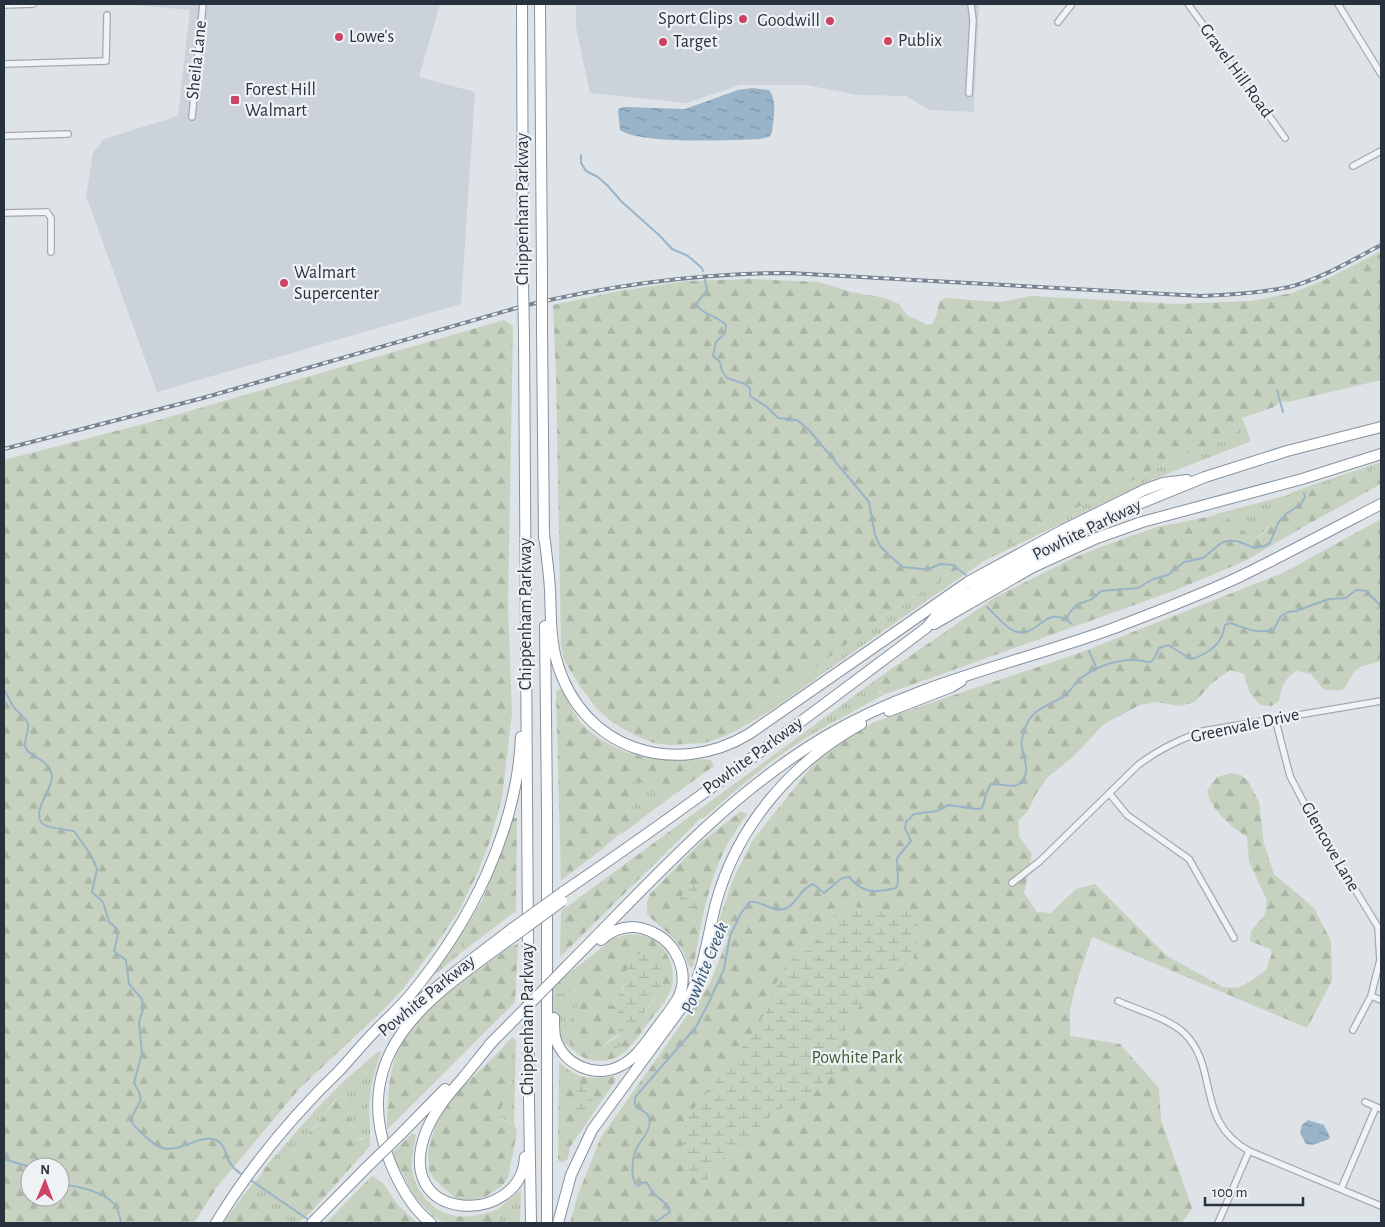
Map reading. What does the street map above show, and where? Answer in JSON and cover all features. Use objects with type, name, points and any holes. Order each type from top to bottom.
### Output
[{"type":"highway","name":"Chippenham Parkway","points":[[522,4],[529,1101],[532,1223]]},
{"type":"highway","name":"Chippenham Parkway","points":[[540,4],[547,927],[547,1223]]},
{"type":"highway","name":"Powhite Parkway","points":[[216,1223],[258,1162],[305,1106],[338,1072],[422,998],[803,720],[926,628],[938,614],[958,600],[1032,557],[1129,508],[1205,477],[1287,451],[1381,426]]},
{"type":"highway","points":[[926,628],[1033,567],[1097,538],[1142,522],[1302,479],[1381,454]]},
{"type":"highway","points":[[544,533],[554,650],[559,669],[575,702],[599,728],[625,744],[652,754],[690,755],[719,749],[749,734],[942,599],[1003,562],[1144,490],[1163,483],[1205,477]]},
{"type":"highway","name":"Powhite Parkway","points":[[312,1223],[715,819],[779,766],[828,735],[880,707],[926,688],[1116,627],[1207,591],[1381,504]]},
{"type":"highway","points":[[338,1072],[401,1006],[421,982],[463,920],[497,847],[512,795],[520,746],[521,633],[525,533]]},
{"type":"highway","points":[[558,1223],[571,1175],[592,1130],[687,1000],[696,984],[704,961],[715,908],[723,882],[744,838],[763,807],[795,772],[839,737],[878,716],[950,687],[984,669]]},
{"type":"highway","points":[[547,927],[553,968],[555,1037],[564,1054],[581,1068],[604,1071],[628,1062],[668,1013],[678,998],[682,987],[681,967],[676,953],[660,936],[644,928],[623,928],[612,932],[568,966]]},
{"type":"highway","points":[[431,1223],[418,1211],[407,1196],[391,1165],[383,1143],[379,1120],[378,1096],[385,1066],[398,1036],[421,1009],[513,933]]},
{"type":"highway","points":[[493,1041],[443,1100],[427,1130],[421,1153],[421,1170],[425,1184],[436,1199],[451,1208],[470,1211],[490,1207],[510,1194],[520,1180],[523,1170],[524,1127],[529,1101]]},
{"type":"street","points":[[4,5],[33,4]]},
{"type":"street","name":"Sheila Lane","points":[[192,117],[203,4]]},
{"type":"street","points":[[969,93],[973,20],[971,4]]},
{"type":"street","points":[[1058,22],[1072,4]]},
{"type":"street","name":"Gravel Hill Road","points":[[1188,4],[1284,138]]},
{"type":"street","points":[[1338,4],[1381,74]]},
{"type":"street","points":[[4,64],[106,61],[107,15]]},
{"type":"street","points":[[4,136],[68,134]]},
{"type":"street","points":[[1353,166],[1381,152]]},
{"type":"street","points":[[4,213],[47,212],[50,218],[51,252]]},
{"type":"street","name":"Greenvale Drive","points":[[1012,883],[1040,861],[1138,765],[1154,752],[1176,741],[1203,731],[1381,701]]},
{"type":"street","name":"Glencove Lane","points":[[1275,718],[1290,776],[1315,824],[1380,927],[1380,960],[1371,996],[1353,1030]]},
{"type":"street","points":[[1109,793],[1127,815],[1189,860],[1234,938]]},
{"type":"street","points":[[1371,996],[1381,1000]]},
{"type":"street","points":[[1118,1001],[1174,1026],[1189,1039],[1199,1056],[1219,1124],[1230,1138],[1249,1151],[1381,1206]]},
{"type":"street","points":[[1341,1189],[1379,1108],[1365,1102]]},
{"type":"street","points":[[1218,1223],[1249,1151]]},
{"type":"shaded area","points":[[123,4],[440,4],[419,77],[475,92],[461,304],[157,392],[86,196],[93,153],[104,139],[178,116],[190,10]]},
{"type":"shaded area","points":[[576,4],[979,4],[974,112],[929,110],[906,96],[858,95],[806,85],[740,85],[687,103],[590,93],[576,27]]},
{"type":"green space","points":[[1381,251],[1381,380],[1288,402],[1281,401],[1274,407],[1242,418],[1235,435],[1167,462],[945,576],[889,613],[775,697],[741,728],[723,737],[704,743],[669,745],[654,743],[636,736],[613,723],[597,709],[579,685],[564,660],[561,645],[553,305],[619,291],[686,281],[751,279],[819,282],[851,292],[885,298],[899,304],[907,315],[927,325],[932,324],[936,317],[939,302],[945,298],[1001,302],[1031,296],[1176,304],[1251,301],[1292,293],[1329,278]]},
{"type":"green space","points":[[504,320],[513,326],[508,605],[512,713],[502,798],[490,841],[478,872],[460,909],[402,990],[300,1088],[217,1187],[194,1223],[4,1223],[4,460],[155,421]]},
{"type":"green space","points":[[1242,418],[1251,441],[1144,483],[984,561],[775,708],[741,728],[775,697],[889,613],[945,576],[1167,462],[1235,435]]},
{"type":"green space","points":[[1381,462],[1381,467],[1327,485],[1298,490]]},
{"type":"green space","points":[[1381,467],[1381,484],[1245,561],[1176,590],[886,694],[876,686],[874,681],[994,598],[1073,558],[1157,527],[1217,515],[1224,516],[1251,537],[1258,537],[1268,528],[1280,505],[1289,494],[1297,490],[1333,483]]},
{"type":"green space","points":[[1288,495],[1267,528],[1257,537],[1251,537],[1217,515],[1209,516]]},
{"type":"green space","name":"Powhite Park","points":[[1381,519],[1381,661],[1362,666],[1354,672],[1344,689],[1339,690],[1324,690],[1311,674],[1297,671],[1284,683],[1279,701],[1271,706],[1260,705],[1250,693],[1244,674],[1230,670],[1212,683],[1195,702],[1180,706],[1155,702],[1140,705],[1104,724],[1073,757],[1048,777],[1036,794],[1028,811],[1018,821],[1019,836],[1032,854],[1024,893],[1037,912],[1051,913],[1076,889],[1095,884],[1167,956],[1223,987],[1237,988],[1250,982],[1266,970],[1272,953],[1270,949],[1250,941],[1251,931],[1265,914],[1267,900],[1249,862],[1247,837],[1217,812],[1209,799],[1207,791],[1217,777],[1231,773],[1241,775],[1248,781],[1259,802],[1264,844],[1274,874],[1314,908],[1331,941],[1332,981],[1307,1028],[1092,937],[1076,984],[1070,1010],[1070,1036],[1120,1044],[1159,1088],[1161,1120],[1192,1208],[1182,1223],[570,1223],[577,1197],[601,1137],[709,985],[729,936],[715,932],[732,882],[752,841],[820,756],[874,722],[1082,652],[1283,573]]},
{"type":"green space","points":[[874,681],[879,692],[885,694],[789,749],[705,817],[700,819],[696,812]]},
{"type":"green space","points":[[560,689],[582,724],[590,732],[610,745],[632,754],[654,759],[711,760],[714,766],[672,796],[658,795],[642,783],[631,781],[628,787],[633,810],[628,823],[612,841],[561,881],[556,692]]},
{"type":"green space","points":[[631,781],[642,783],[658,795],[672,796],[619,836],[632,813],[633,808],[628,787]]},
{"type":"green space","points":[[741,811],[747,814],[728,843],[715,872],[703,918],[694,965],[691,968],[678,944],[647,914],[647,902],[650,894],[701,842]]},
{"type":"green space","points":[[696,812],[700,819],[560,957],[561,911]]},
{"type":"green space","points":[[513,818],[517,818],[516,911],[467,948],[462,948],[461,934],[483,899]]},
{"type":"green space","points":[[691,884],[697,884],[698,894],[693,917],[677,907],[676,903]]},
{"type":"green space","points":[[853,907],[912,912],[919,926],[913,961],[878,983],[849,1020],[841,1044],[840,1069],[813,1091],[777,1111],[719,1162],[701,1189],[689,1170],[681,1136],[690,1113],[737,1056],[767,1010],[776,983],[786,963],[805,952],[822,938],[828,919]]},
{"type":"green space","points":[[461,934],[462,948],[467,948],[433,976]]},
{"type":"green space","points":[[626,935],[640,935],[655,941],[661,946],[670,960],[673,977],[672,985],[663,1004],[626,1050],[610,1060],[589,1060],[582,1057],[572,1048],[568,1036],[577,1005],[578,994],[573,990],[563,993],[545,992],[614,938]],"holes":[[[624,983],[657,996],[645,1012],[603,1052],[606,1044],[620,1030],[621,1025],[617,1023],[619,1006],[617,1004],[610,1005],[620,993]]]},
{"type":"green space","points":[[518,944],[515,1002],[387,1130],[390,1077],[400,1047],[409,1032],[434,1004],[510,947]]},
{"type":"green space","points":[[646,952],[658,957],[664,964],[663,982],[653,1001],[624,1041],[616,1049],[603,1053],[606,1044],[619,1036],[618,1029],[621,1028],[621,1025],[617,1023],[619,1006],[617,1004],[609,1006],[624,988],[624,983],[622,983],[627,968],[634,956]]},
{"type":"green space","points":[[573,990],[578,994],[578,1004],[568,1040],[574,1051],[562,1040],[558,1033],[545,992],[563,993]]},
{"type":"green space","points":[[512,1037],[516,1040],[514,1124],[501,1118],[500,1113],[508,1088],[509,1073],[505,1057],[500,1051]]},
{"type":"green space","points":[[379,1051],[381,1053],[373,1080],[369,1108],[370,1136],[356,1140],[344,1097],[342,1096],[336,1099],[278,1172],[266,1166],[319,1106],[345,1080]]},
{"type":"green space","points":[[500,1051],[509,1064],[510,1081],[500,1115],[501,1119],[514,1124],[517,1132],[508,1178],[502,1186],[485,1197],[467,1201],[457,1200],[434,1179],[429,1171],[428,1152],[437,1119],[454,1095]]},
{"type":"green space","points":[[559,1062],[572,1072],[584,1077],[614,1076],[616,1080],[570,1147],[568,1159],[563,1162],[558,1161]]},
{"type":"green space","points":[[579,1085],[586,1087],[593,1095],[590,1110],[583,1120],[578,1118],[576,1106],[576,1093]]},
{"type":"green space","points":[[342,1096],[344,1097],[356,1140],[370,1136],[370,1146],[310,1213],[260,1176],[266,1166],[278,1172],[337,1099]]},
{"type":"green space","points":[[413,1133],[416,1135],[412,1156],[412,1172],[419,1188],[428,1201],[445,1213],[455,1216],[476,1215],[498,1209],[500,1212],[499,1223],[444,1223],[433,1216],[415,1197],[396,1162],[393,1152]]},
{"type":"green space","points":[[260,1176],[310,1213],[298,1223],[291,1223],[246,1192]]},
{"type":"green space","points":[[372,1176],[383,1183],[398,1205],[417,1223],[326,1223]]},
{"type":"green space","points":[[521,1190],[520,1223],[499,1223],[500,1212],[498,1209]]},
{"type":"green space","points":[[246,1192],[291,1223],[223,1223]]},
{"type":"water","points":[[753,88],[769,90],[772,94],[774,111],[772,133],[769,137],[728,140],[666,140],[631,135],[620,130],[619,108],[685,109],[738,90]]},
{"type":"water","points":[[1308,1120],[1324,1125],[1330,1137],[1329,1139],[1313,1145],[1306,1144],[1300,1133],[1302,1125]]},
{"type":"waterway","points":[[581,155],[581,163],[586,171],[598,177],[608,186],[621,201],[672,249],[688,256],[703,271]]},
{"type":"waterway","points":[[705,280],[707,290],[696,304],[703,311],[726,325],[725,333],[716,342],[713,356],[720,362],[722,371],[727,378],[745,384],[750,388],[750,396],[767,407],[778,418],[797,420],[809,430],[869,502],[875,535],[880,546],[903,567],[923,569],[940,564],[953,565],[966,575]]},
{"type":"waterway","points":[[1277,390],[1283,412]]},
{"type":"waterway","points":[[1067,620],[1068,615],[1076,605],[1092,599],[1101,591],[1138,588],[1153,579],[1168,575],[1184,562],[1203,558],[1221,543],[1237,541],[1255,548],[1270,543],[1278,523],[1286,514],[1301,504],[1305,497],[1304,493]]},
{"type":"waterway","name":"Powhite Creek","points":[[654,1223],[670,1212],[667,1205],[653,1193],[647,1183],[644,1182],[638,1186],[635,1183],[632,1170],[634,1156],[636,1149],[648,1131],[650,1120],[636,1106],[636,1096],[696,1027],[724,969],[730,936],[741,913],[750,902],[780,910],[784,909],[813,884],[824,893],[842,878],[849,877],[859,887],[870,891],[896,888],[898,882],[897,858],[911,841],[905,828],[906,822],[914,814],[937,811],[948,805],[982,808],[991,784],[1013,786],[1020,783],[1026,770],[1022,739],[1024,730],[1032,716],[1065,695],[1081,678],[1099,667],[1128,660],[1151,662],[1159,648],[1168,645],[1191,659],[1195,658],[1216,645],[1221,638],[1225,625],[1230,623],[1252,630],[1268,631],[1274,629],[1281,616],[1288,612],[1329,599],[1346,598],[1356,590],[1366,591],[1381,606]]},
{"type":"waterway","points":[[987,607],[1014,631],[1023,632],[1030,630],[1048,618],[1055,617],[1063,618],[1072,624]]},
{"type":"waterway","points":[[1089,651],[1097,669]]},
{"type":"waterway","points":[[4,689],[13,706],[28,724],[25,747],[46,764],[51,772],[51,782],[39,812],[41,822],[51,827],[74,831],[91,855],[97,869],[92,892],[103,902],[109,922],[116,928],[118,935],[114,951],[126,960],[129,984],[142,999],[143,1009],[139,1022],[142,1053],[134,1083],[141,1100],[131,1121],[147,1138],[163,1148],[176,1148],[203,1139],[216,1140],[223,1146],[232,1166],[243,1175]]},
{"type":"waterway","points":[[4,1159],[20,1164]]},
{"type":"waterway","points":[[249,1179],[309,1220]]},
{"type":"waterway","points":[[70,1186],[88,1190],[107,1198],[116,1206],[121,1223]]},
{"type":"railway","points":[[4,449],[203,398],[523,306],[622,286],[722,275],[789,273],[1201,296],[1223,295],[1267,291],[1301,284],[1336,269],[1381,245]]},
{"type":"place","name":"Sport Clips","points":[[743,19]]},
{"type":"place","name":"Goodwill","points":[[830,21]]},
{"type":"place","name":"Lowe's","points":[[339,37]]},
{"type":"place","name":"Publix","points":[[888,41]]},
{"type":"place","name":"Target","points":[[663,42]]},
{"type":"place","name":"Forest Hill Walmart","points":[[235,100]]},
{"type":"place","name":"Walmart Supercenter","points":[[284,283]]}]
